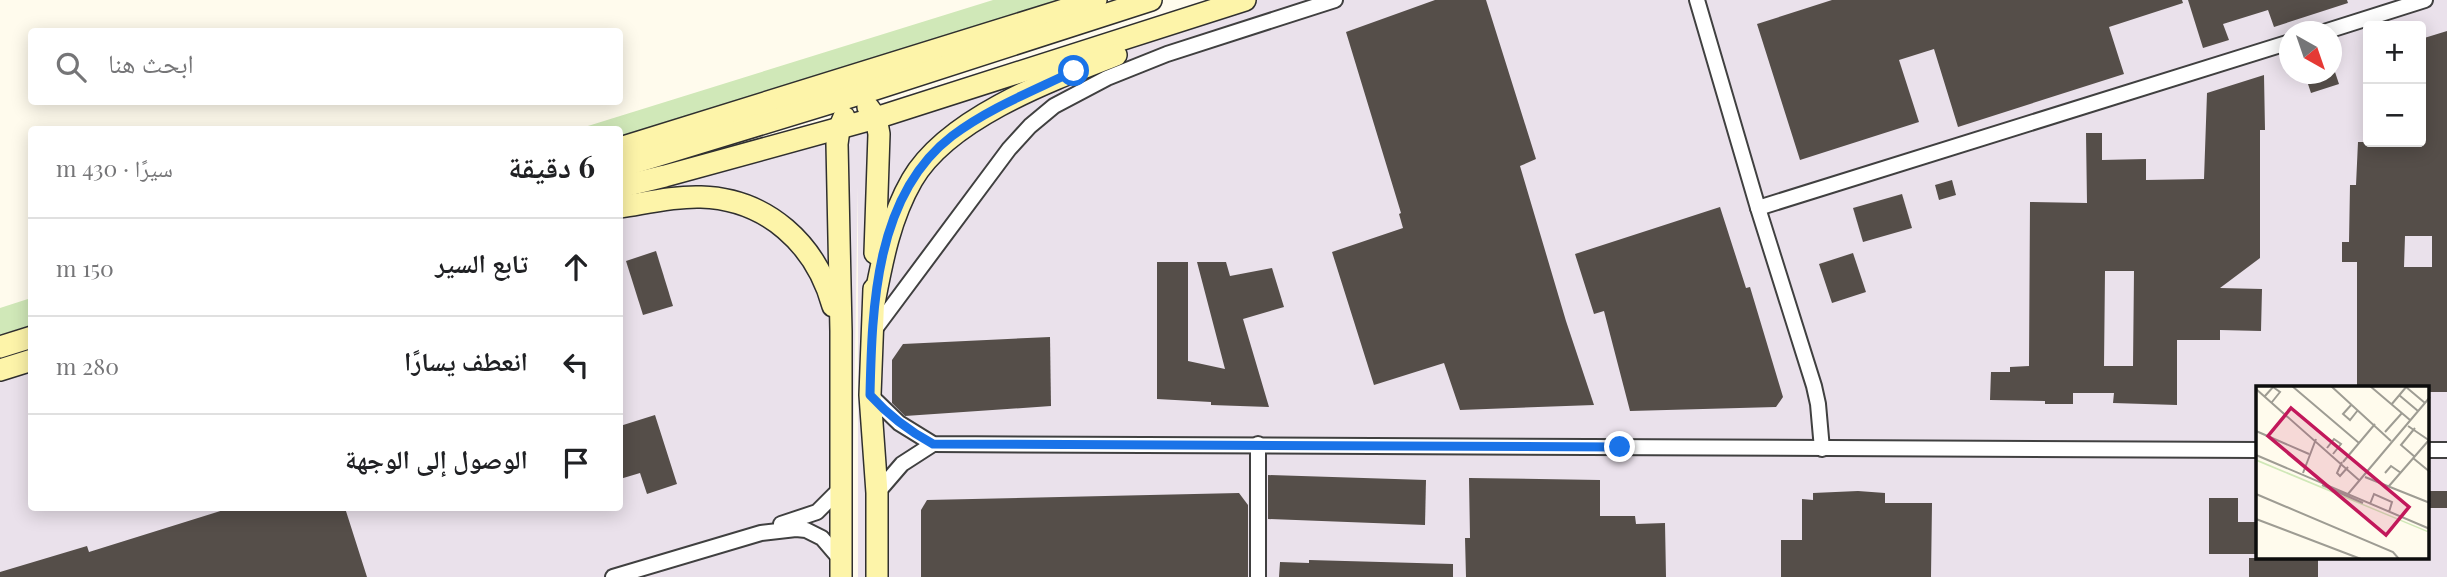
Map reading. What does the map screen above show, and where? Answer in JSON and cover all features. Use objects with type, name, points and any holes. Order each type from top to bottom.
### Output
[{"type":"street","points":[[623,147],[1096,0]]},
{"type":"street","points":[[623,166],[857,97],[1150,0]]},
{"type":"street","points":[[623,186],[876,118],[1245,0]]},
{"type":"street","points":[[874,303],[883,255],[895,214],[912,179],[930,156],[951,137],[973,121],[1074,71],[1218,17],[1252,0]]},
{"type":"street","points":[[871,334],[1009,149],[1030,126],[1054,106],[1081,90],[1137,65],[1335,0]]},
{"type":"street","points":[[1697,0],[1814,386],[1822,449]]},
{"type":"street","points":[[2342,26],[2425,0]]},
{"type":"street","points":[[1758,208],[2279,45]]},
{"type":"street","points":[[857,97],[876,118],[879,134],[870,395],[877,492],[877,577]]},
{"type":"street","points":[[840,568],[841,331],[837,144],[843,118],[857,97]]},
{"type":"street","points":[[623,207],[700,197],[730,200],[774,218],[797,238],[814,260],[828,286],[841,331]]},
{"type":"street","points":[[0,347],[28,338]]},
{"type":"street","points":[[0,370],[28,361]]},
{"type":"street","points":[[870,395],[899,423],[933,444],[2256,450]]},
{"type":"street","points":[[877,492],[902,464],[933,444]]},
{"type":"street","points":[[1258,444],[1258,577]]},
{"type":"street","points":[[761,533],[771,526],[817,512],[839,490]]},
{"type":"street","points":[[613,577],[761,533],[806,530],[822,538],[840,568]]},
{"type":"shaded area","points":[[1209,0],[2447,0],[2447,577],[858,577],[858,186],[851,577],[0,577],[0,380],[28,371],[28,511],[623,511],[623,185]]},
{"type":"green space","points":[[993,0],[1086,0],[623,143],[623,126],[588,126]]},
{"type":"green space","points":[[28,299],[28,326],[0,335],[0,308]]},
{"type":"building","points":[[1435,0],[1486,0],[1536,159],[1520,166],[1594,405],[1460,410],[1444,363],[1374,385],[1332,252],[1403,228],[1399,214],[1401,213],[1346,32]]},
{"type":"building","points":[[1832,0],[2182,0],[2183,3],[2109,27],[2124,74],[1958,127],[1934,49],[1899,60],[1919,122],[1800,160],[1757,24]]},
{"type":"building","points":[[2188,0],[2347,0],[2348,3],[2292,21],[2279,21],[2279,25],[2274,27],[2268,10],[2223,24],[2229,40],[2203,48]]},
{"type":"building","points":[[2447,31],[2447,392],[2430,392],[2430,386],[2357,386],[2357,262],[2342,262],[2342,242],[2349,242],[2350,185],[2356,185],[2358,142],[2363,142],[2363,147],[2426,147],[2426,37]],"holes":[[[2405,236],[2432,236],[2432,267],[2404,267]]]},
{"type":"building","points":[[2264,75],[2265,130],[2260,130],[2260,258],[2220,288],[2262,289],[2261,331],[2220,330],[2220,340],[2177,340],[2177,405],[2113,403],[2114,393],[2073,393],[2073,404],[1990,400],[1991,372],[2010,372],[2010,367],[2029,366],[2030,202],[2087,203],[2086,133],[2102,133],[2102,160],[2146,159],[2146,180],[2204,179],[2207,93]],"holes":[[[2105,271],[2134,271],[2133,366],[2104,366]]]},
{"type":"building","points":[[2308,84],[2339,84],[2311,93]]},
{"type":"building","points":[[1952,180],[1956,195],[1939,200],[1935,185]]},
{"type":"building","points":[[1902,194],[1912,228],[1863,242],[1853,208]]},
{"type":"building","points":[[1720,207],[1746,288],[1750,287],[1783,397],[1776,407],[1630,411],[1604,311],[1594,314],[1575,254]]},
{"type":"building","points":[[656,251],[673,306],[643,315],[626,261]]},
{"type":"building","points":[[1853,253],[1866,292],[1832,303],[1819,264]]},
{"type":"building","points":[[1157,262],[1188,262],[1188,361],[1225,369],[1197,262],[1226,262],[1230,276],[1272,268],[1284,307],[1243,319],[1269,407],[1211,405],[1211,402],[1157,399]]},
{"type":"building","points":[[1050,337],[1051,406],[905,416],[892,403],[892,360],[903,344]]},
{"type":"building","points":[[655,415],[677,484],[647,494],[640,473],[623,478],[623,425]]},
{"type":"building","points":[[1268,475],[1426,480],[1425,525],[1268,519]]},
{"type":"building","points":[[1469,478],[1600,480],[1600,516],[1635,516],[1636,524],[1665,523],[1666,577],[1466,577],[1465,538],[1470,538]]},
{"type":"building","points":[[2430,491],[2447,491],[2447,508],[2430,508]]},
{"type":"building","points":[[1239,493],[1248,505],[1248,577],[921,577],[921,510],[927,500]]},
{"type":"building","points":[[1813,493],[1885,493],[1885,503],[1932,503],[1931,577],[1781,577],[1781,540],[1802,540],[1802,499],[1813,500]]},
{"type":"building","points":[[2209,498],[2238,498],[2238,522],[2256,522],[2256,554],[2209,554]]},
{"type":"building","points":[[220,511],[346,511],[367,577],[0,577],[0,572],[87,546],[89,552]]},
{"type":"building","points":[[2249,558],[2318,560],[2318,577],[2249,577]]},
{"type":"building","points":[[1309,560],[1453,564],[1453,577],[1279,577],[1280,562],[1309,563]]},
{"type":"route","points":[[1074,71],[973,121],[930,156],[912,179],[895,214],[883,255],[871,334],[870,395],[899,423],[933,444],[1620,447]]}]
